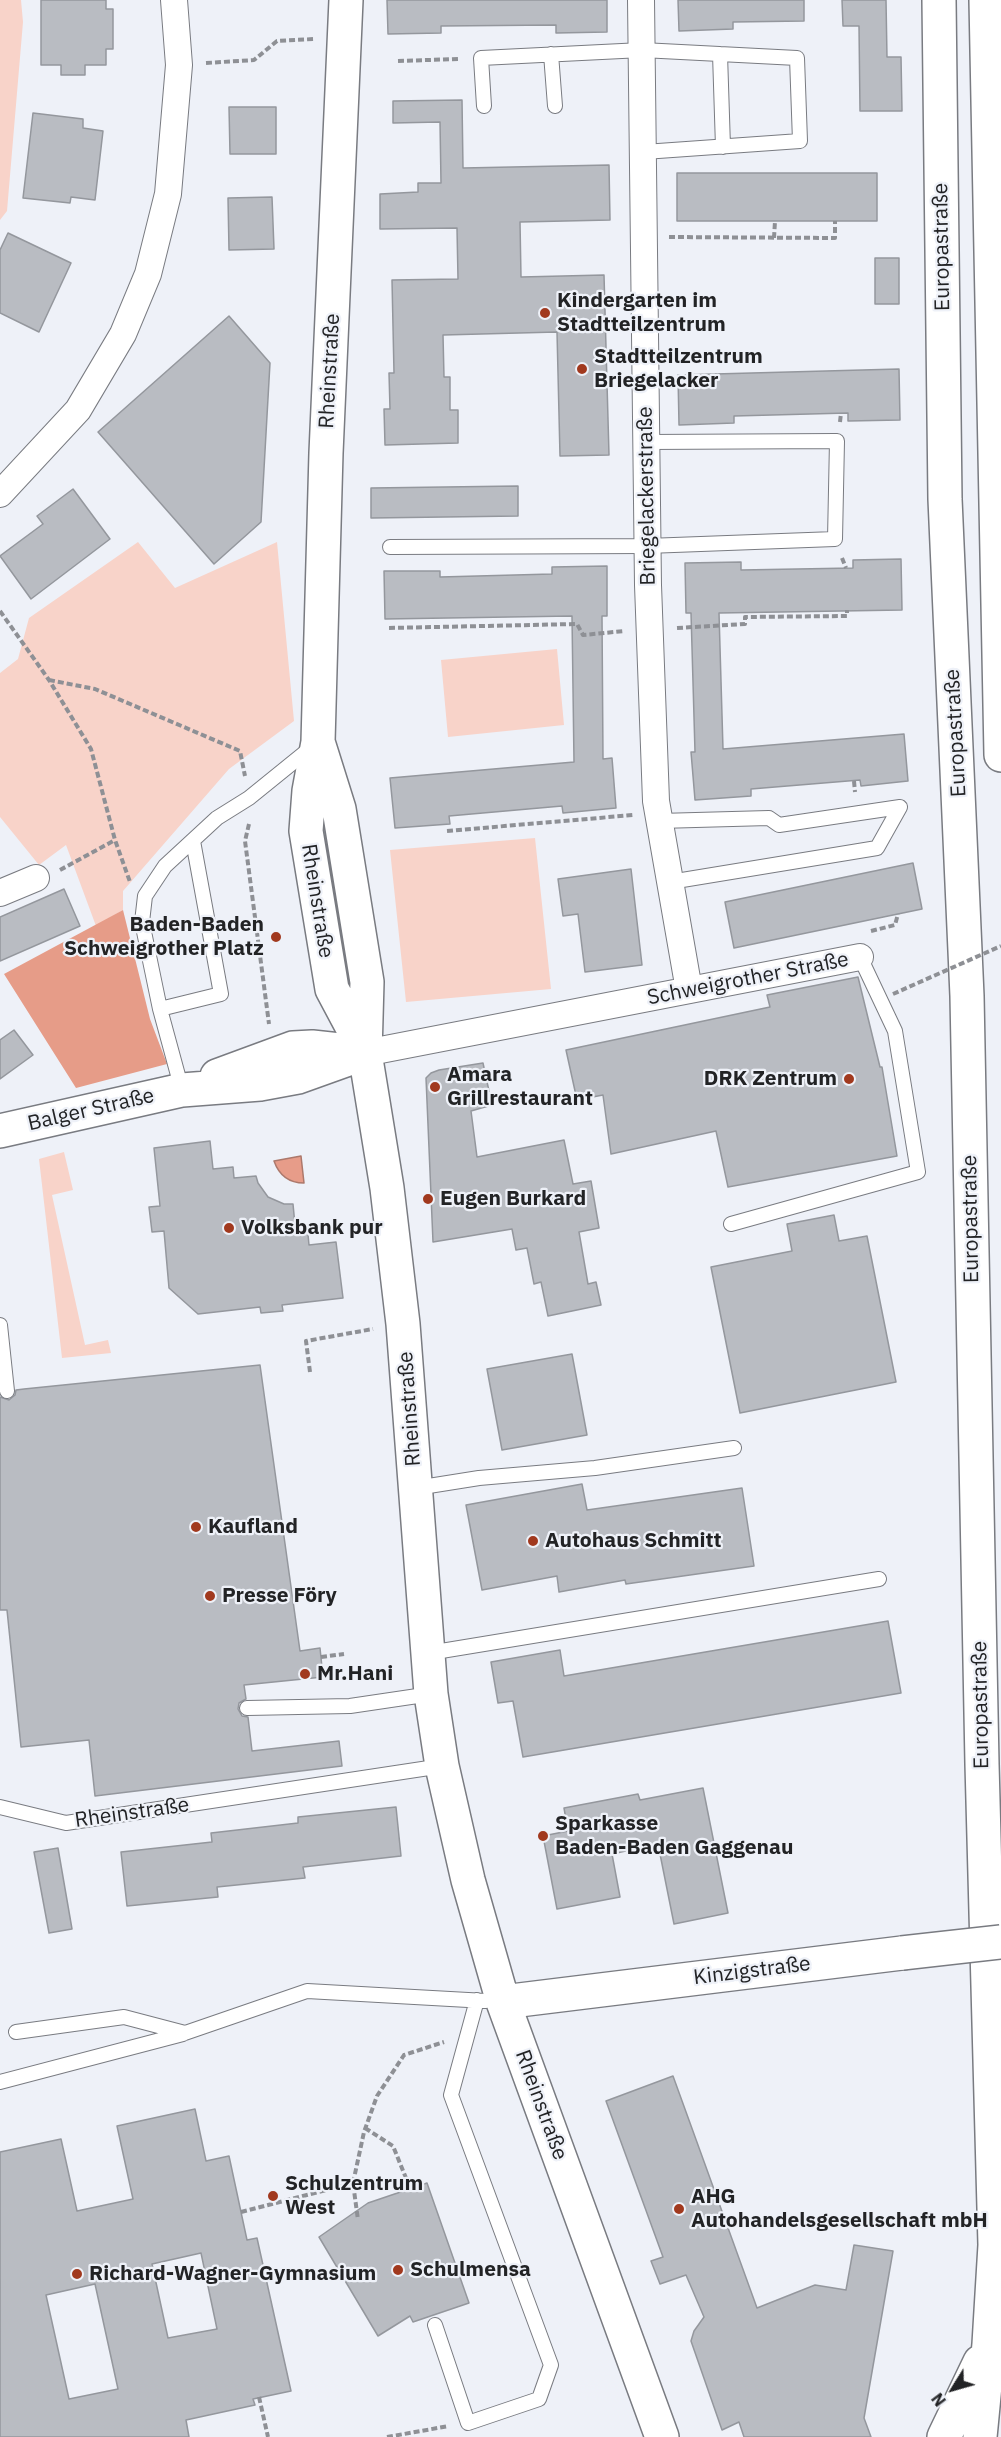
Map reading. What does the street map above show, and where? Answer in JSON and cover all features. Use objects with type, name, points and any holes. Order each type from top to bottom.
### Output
[{"type":"street","points":[[0,494],[78,410],[123,334],[148,274],[168,194],[179,65],[174,0]]},
{"type":"street","name":"Rheinstraße","points":[[346,0],[326,442],[318,742],[309,791],[306,831],[332,989],[365,1053],[387,1188],[403,1324],[431,1694],[442,1766],[468,1880],[490,2001],[662,2437]]},
{"type":"street","name":"Briegelackerstraße","points":[[641,0],[647,546],[658,817],[689,990]]},
{"type":"street","name":"Europastraße","points":[[939,0],[945,499],[967,996],[981,1752],[995,2245],[981,2437]]},
{"type":"street","name":"Europastraße","points":[[986,0],[1001,755]]},
{"type":"street","points":[[0,892],[36,878]]},
{"type":"street","name":"Schweigrother Straße","points":[[365,1053],[860,957]]},
{"type":"street","name":"Balger Straße","points":[[0,1131],[182,1090],[293,1048],[312,1047],[365,1053]]},
{"type":"street","name":"Balger Straße","points":[[182,1090],[260,1084],[298,1077],[365,1053]]},
{"type":"street","name":"Kinzigstraße","points":[[490,2001],[1001,1942]]},
{"type":"street","points":[[944,2437],[989,2344]]},
{"type":"lane","points":[[484,106],[481,58],[642,50],[797,58],[800,141],[644,152]]},
{"type":"lane","points":[[551,54],[555,106]]},
{"type":"lane","points":[[720,54],[723,147]]},
{"type":"lane","points":[[390,547],[647,546],[835,539],[837,441],[646,442]]},
{"type":"lane","points":[[182,1090],[160,1009],[142,922],[145,896],[165,866],[217,818],[249,798],[318,742]]},
{"type":"lane","points":[[658,817],[769,818],[779,825],[900,807],[877,848],[670,882]]},
{"type":"lane","points":[[160,1009],[221,994],[193,841]]},
{"type":"lane","name":"Schweigrother Straße","points":[[730,1224],[918,1172],[895,1031],[860,957]]},
{"type":"lane","points":[[0,1325],[7,1391]]},
{"type":"lane","points":[[416,1488],[479,1478],[594,1468],[734,1448]]},
{"type":"lane","points":[[429,1653],[879,1580]]},
{"type":"lane","points":[[247,1708],[350,1706],[431,1694]]},
{"type":"lane","name":"Rheinstraße","points":[[0,1808],[66,1823],[442,1766]]},
{"type":"lane","points":[[0,2082],[185,2033],[307,1991],[490,2001]]},
{"type":"lane","points":[[435,2325],[468,2423],[539,2399],[551,2365],[451,2095],[468,2034],[490,2001]]},
{"type":"lane","points":[[16,2032],[124,2017],[185,2033]]},
{"type":"path","points":[[206,63],[254,60],[276,41],[346,38]]},
{"type":"path","points":[[398,61],[481,58]]},
{"type":"path","points":[[774,238],[775,221]]},
{"type":"path","points":[[645,237],[836,238],[835,221]]},
{"type":"path","points":[[841,413],[841,420]]},
{"type":"path","points":[[389,628],[577,624],[583,635],[745,624],[745,617],[767,614],[847,616],[847,610]]},
{"type":"path","points":[[0,611],[49,680],[92,748],[127,880],[145,896]]},
{"type":"path","points":[[49,680],[95,689],[240,750],[252,808],[245,842],[270,1029],[288,1030],[293,1048]]},
{"type":"path","points":[[447,831],[658,817]]},
{"type":"path","points":[[36,878],[58,872],[115,840]]},
{"type":"path","points":[[895,926],[898,914]]},
{"type":"path","points":[[893,994],[1001,946]]},
{"type":"path","points":[[310,1372],[306,1341],[403,1324]]},
{"type":"path","points":[[321,1658],[344,1654]]},
{"type":"path","points":[[358,2220],[353,2183],[365,2128],[377,2096],[404,2055],[468,2034]]},
{"type":"path","points":[[365,2128],[393,2146],[410,2188]]},
{"type":"path","points":[[241,2212],[353,2183]]},
{"type":"path","points":[[259,2397],[268,2437]]},
{"type":"path","points":[[387,2437],[468,2423]]},
{"type":"shaded area","points":[[0,0],[21,0],[23,22],[7,211],[0,220]]},
{"type":"shaded area","points":[[138,542],[175,588],[277,542],[294,721],[229,769],[123,891],[123,910],[96,926],[66,845],[39,865],[0,817],[0,673],[18,659],[29,618]]},
{"type":"shaded area","points":[[557,649],[564,725],[448,737],[441,660]]},
{"type":"shaded area","points":[[535,838],[551,989],[406,1002],[390,850]]},
{"type":"shaded area","points":[[123,910],[150,1019],[167,1064],[76,1088],[4,974]]},
{"type":"shaded area","points":[[64,1152],[73,1190],[52,1195],[85,1345],[108,1340],[111,1353],[62,1358],[39,1159]]},
{"type":"shaded area","points":[[301,1156],[304,1183],[294,1182],[285,1177],[274,1161]]},
{"type":"building","points":[[41,0],[106,0],[106,9],[113,9],[113,49],[106,49],[106,65],[85,65],[85,75],[61,75],[61,65],[41,65]]},
{"type":"building","points":[[387,0],[607,0],[607,32],[556,33],[556,25],[441,26],[441,33],[388,34]]},
{"type":"building","points":[[678,0],[804,0],[804,21],[733,22],[733,29],[679,31]]},
{"type":"building","points":[[842,0],[886,0],[887,57],[901,57],[902,111],[860,111],[859,26],[843,26]]},
{"type":"building","points":[[462,100],[463,168],[609,165],[610,220],[520,222],[521,277],[604,275],[609,455],[560,456],[557,332],[443,335],[444,377],[450,377],[450,410],[458,410],[458,443],[385,445],[384,409],[390,409],[389,373],[394,373],[392,280],[458,279],[457,228],[380,229],[380,194],[418,192],[418,183],[441,183],[440,122],[393,123],[393,101]]},
{"type":"building","points":[[229,107],[276,107],[276,154],[230,154]]},
{"type":"building","points":[[33,113],[83,119],[83,128],[103,131],[95,200],[71,197],[70,203],[23,198]]},
{"type":"building","points":[[677,173],[877,173],[877,221],[677,221]]},
{"type":"building","points":[[272,197],[274,249],[229,250],[228,198]]},
{"type":"building","points":[[8,233],[71,263],[39,332],[0,313],[0,250]]},
{"type":"building","points":[[875,258],[899,258],[899,304],[875,304]]},
{"type":"building","points":[[229,316],[270,363],[261,522],[214,564],[98,432]]},
{"type":"building","points":[[899,369],[900,420],[848,421],[848,413],[734,416],[734,423],[679,425],[678,375]]},
{"type":"building","points":[[518,486],[518,516],[371,518],[371,488]]},
{"type":"building","points":[[73,489],[110,539],[31,599],[0,556],[43,524],[37,516]]},
{"type":"building","points":[[901,559],[902,610],[719,613],[723,749],[904,734],[908,781],[861,786],[860,780],[751,789],[751,796],[695,800],[691,752],[695,752],[691,613],[686,613],[685,563],[741,562],[741,570],[853,568],[853,560]]},
{"type":"building","points":[[607,566],[607,616],[602,616],[603,759],[612,758],[616,808],[563,813],[562,806],[449,816],[450,824],[395,828],[390,778],[574,762],[572,616],[385,619],[384,571],[440,571],[440,577],[552,574],[552,567]]},
{"type":"building","points":[[913,863],[922,909],[734,948],[725,902]]},
{"type":"building","points":[[631,869],[642,965],[585,972],[578,914],[563,916],[558,879]]},
{"type":"building","points":[[64,889],[80,926],[0,961],[0,917]]},
{"type":"building","points":[[858,977],[880,1067],[882,1067],[897,1156],[728,1187],[716,1131],[611,1154],[603,1095],[577,1100],[566,1050],[770,1007],[767,995]]},
{"type":"building","points":[[14,1030],[33,1055],[0,1079],[0,1040]]},
{"type":"building","points":[[483,1063],[492,1105],[471,1111],[477,1157],[564,1140],[573,1184],[591,1181],[599,1228],[579,1232],[588,1284],[596,1282],[601,1305],[548,1316],[541,1282],[534,1284],[527,1248],[516,1250],[512,1229],[433,1242],[426,1078],[439,1070]]},
{"type":"building","name":"Volksbank pur","points":[[210,1141],[213,1169],[233,1167],[234,1178],[256,1176],[268,1197],[284,1204],[293,1204],[295,1225],[307,1224],[309,1245],[336,1242],[343,1298],[282,1305],[283,1311],[261,1313],[260,1307],[198,1314],[169,1288],[164,1231],[152,1232],[149,1207],[160,1206],[154,1148]]},
{"type":"building","points":[[834,1215],[839,1241],[867,1236],[896,1382],[740,1413],[711,1267],[792,1251],[787,1224]]},
{"type":"building","points":[[572,1354],[587,1435],[502,1450],[487,1369]]},
{"type":"building","name":"Kaufland","points":[[260,1365],[300,1651],[320,1648],[323,1677],[244,1685],[246,1699],[239,1703],[238,1709],[242,1716],[248,1717],[252,1751],[339,1741],[342,1766],[95,1796],[89,1740],[21,1747],[7,1610],[0,1610],[0,1397],[9,1400],[15,1395],[16,1390],[24,1389]]},
{"type":"building","points":[[582,1484],[587,1510],[742,1488],[754,1566],[626,1584],[625,1580],[559,1592],[557,1576],[482,1590],[466,1505]]},
{"type":"building","points":[[888,1621],[901,1693],[523,1757],[513,1701],[498,1703],[491,1662],[560,1650],[564,1676]]},
{"type":"building","points":[[703,1788],[728,1913],[674,1924],[658,1844],[612,1854],[620,1897],[557,1909],[543,1836],[568,1831],[564,1808],[638,1794],[640,1800]]},
{"type":"building","points":[[396,1807],[401,1856],[303,1867],[305,1878],[217,1887],[218,1897],[127,1906],[121,1852],[212,1842],[211,1833],[298,1823],[298,1817]]},
{"type":"building","points":[[58,1848],[72,1929],[49,1933],[34,1852]]},
{"type":"building","points":[[673,2076],[757,2308],[815,2285],[846,2290],[854,2245],[893,2251],[864,2418],[871,2437],[744,2437],[739,2422],[722,2430],[691,2341],[694,2331],[704,2317],[686,2275],[660,2284],[651,2261],[663,2257],[606,2101]]},
{"type":"building","name":"Richard-Wagner-Gymnasium","points":[[195,2109],[206,2161],[229,2156],[247,2240],[257,2238],[291,2391],[253,2399],[255,2405],[186,2420],[189,2437],[0,2437],[0,2152],[61,2139],[77,2211],[133,2199],[117,2126]],"holes":[[[201,2253],[217,2329],[168,2338],[152,2264]],[[95,2284],[118,2389],[69,2399],[46,2295]]]},
{"type":"building","name":"Schulmensa","points":[[427,2183],[469,2303],[413,2322],[410,2316],[378,2336],[319,2237],[368,2203]]},
{"type":"place","name":"Kindergarten im Stadtteilzentrum","points":[[545,313]]},
{"type":"place","name":"Stadtteilzentrum Briegelacker","points":[[582,369]]},
{"type":"place","name":"Baden-Baden Schweigrother Platz","points":[[276,937]]},
{"type":"place","name":"DRK Zentrum","points":[[849,1079]]},
{"type":"place","name":"Amara Grillrestaurant","points":[[435,1087]]},
{"type":"place","name":"Eugen Burkard","points":[[428,1199]]},
{"type":"place","name":"Volksbank pur","points":[[229,1228]]},
{"type":"place","name":"Kaufland","points":[[196,1527]]},
{"type":"place","name":"Autohaus Schmitt","points":[[533,1541]]},
{"type":"place","name":"Presse Föry","points":[[210,1596]]},
{"type":"place","name":"Mr.Hani","points":[[305,1674]]},
{"type":"place","name":"Sparkasse Baden-Baden Gaggenau","points":[[543,1836]]},
{"type":"place","name":"Schulzentrum West","points":[[273,2196]]},
{"type":"place","name":"AHG Autohandelsgesellschaft mbH","points":[[679,2209]]},
{"type":"place","name":"Schulmensa","points":[[398,2270]]},
{"type":"place","name":"Richard-Wagner-Gymnasium","points":[[77,2274]]}]
